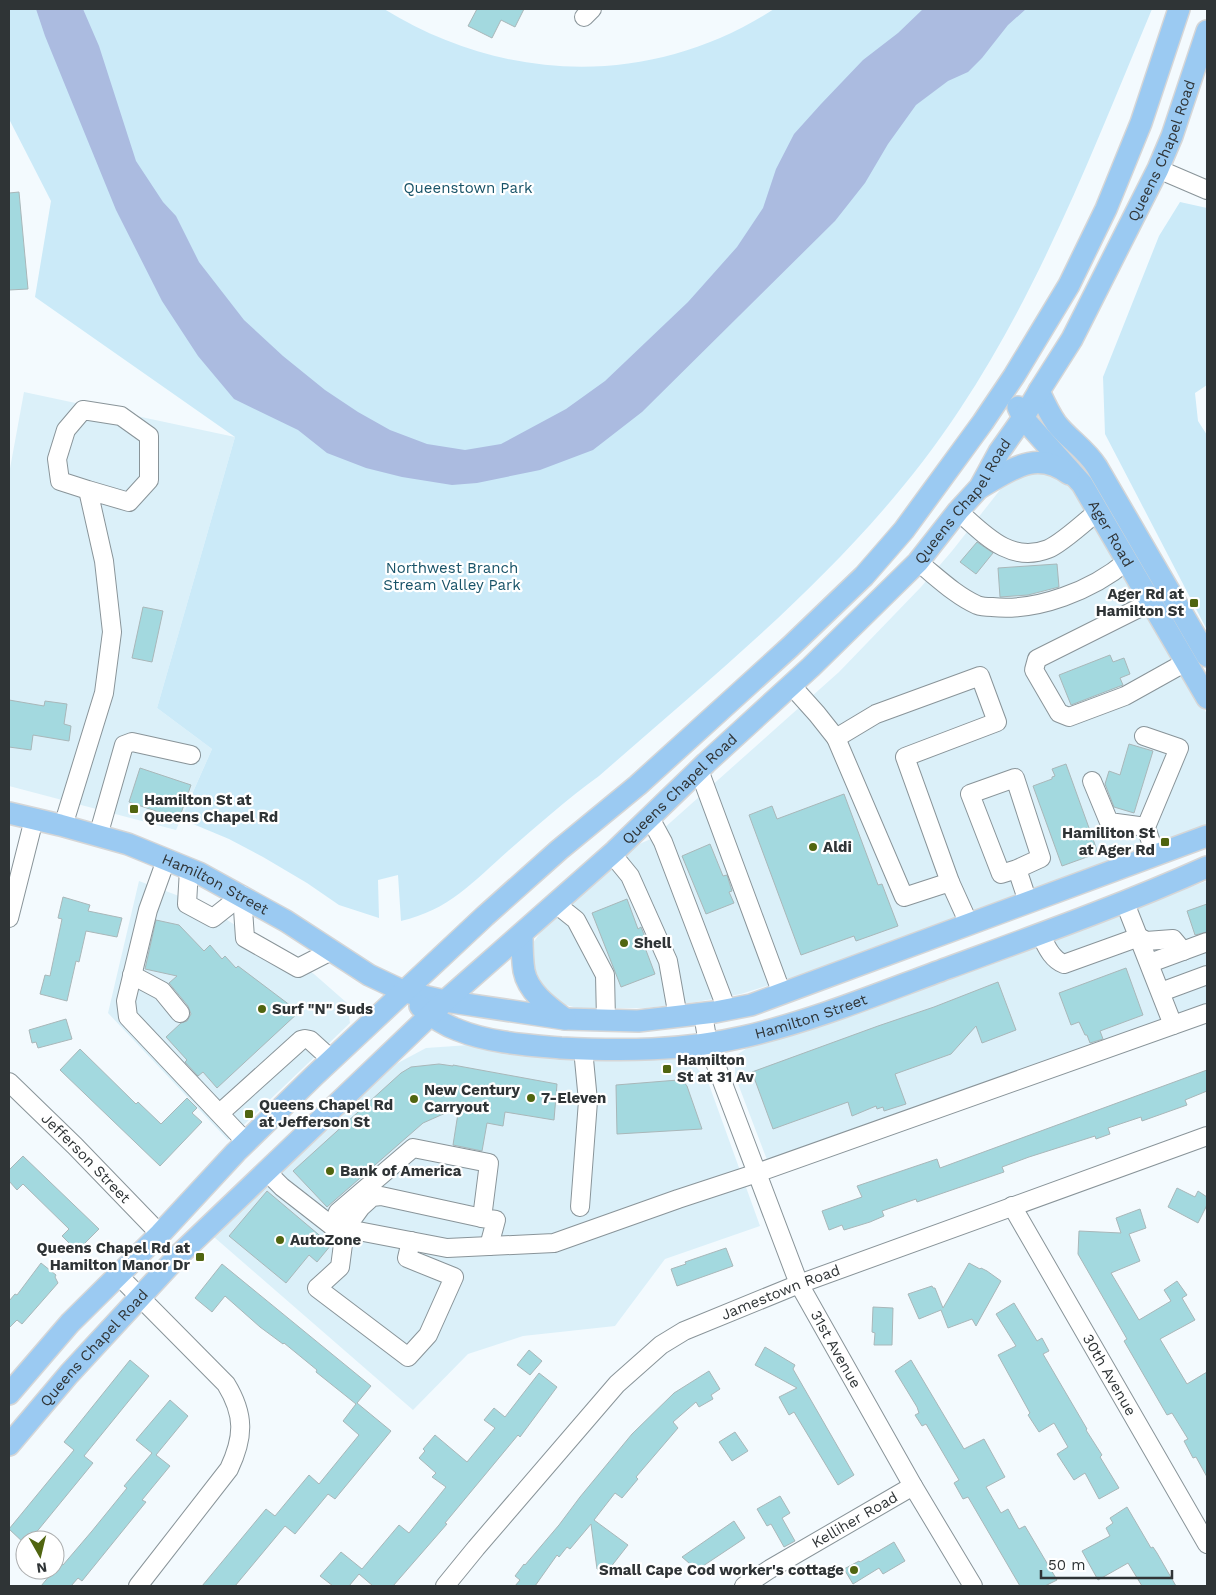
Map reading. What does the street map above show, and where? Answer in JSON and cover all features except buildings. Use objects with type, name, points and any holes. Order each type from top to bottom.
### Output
[{"type":"main road","name":"Queens Chapel Road","points":[[9,1394],[70,1323],[160,1234],[246,1142],[485,916],[559,850],[638,785],[790,647],[864,576],[909,522],[983,422],[1014,376],[1069,285],[1106,209],[1141,123],[1179,9]]},
{"type":"main road","name":"Queens Chapel Road","points":[[9,1445],[69,1374],[180,1254],[437,1008],[612,854],[918,562],[958,511],[980,487],[999,452],[1023,418],[1072,340],[1158,169],[1172,136],[1207,30]]},
{"type":"main road","name":"Ager Road","points":[[1014,376],[1014,397],[1023,418],[1082,484],[1207,698]]},
{"type":"main road","name":"Ager Road","points":[[1039,391],[1056,423],[1089,454],[1207,656]]},
{"type":"main road","points":[[980,487],[1016,467],[1034,462],[1047,463],[1059,467],[1082,484]]},
{"type":"main road","name":"Hamilton Street","points":[[9,813],[128,844],[190,869],[242,895],[286,921],[368,975],[437,1008],[456,1029],[497,1040],[537,1046],[583,1049],[623,1050],[673,1048],[708,1044],[743,1037],[789,1024],[1125,903],[1207,867]]},
{"type":"main road","name":"Hamilton Street","points":[[437,1008],[565,1019],[638,1021],[704,1014],[751,1005],[1207,836]]},
{"type":"main road","points":[[1180,879],[1207,875]]},
{"type":"main road","points":[[522,935],[524,973],[533,989],[546,1005],[565,1019]]},
{"type":"street","points":[[1158,169],[1207,190]]},
{"type":"street","points":[[83,410],[121,416],[149,436],[149,480],[129,502],[88,490],[60,481],[57,459],[66,430],[83,410]]},
{"type":"street","points":[[63,826],[104,693],[112,632],[104,561],[88,490]]},
{"type":"street","points":[[958,511],[1002,547],[1029,553],[1049,548],[1098,511]]},
{"type":"street","points":[[918,562],[956,593],[979,606],[1007,609],[1040,604],[1085,588],[1116,570],[1127,561]]},
{"type":"street","points":[[1151,602],[1037,659],[1034,670],[1059,714],[1069,717],[1124,696],[1186,662]]},
{"type":"street","points":[[836,738],[876,714],[980,676],[997,722],[905,757],[950,882],[969,924]]},
{"type":"street","points":[[791,685],[836,738],[904,897],[950,882]]},
{"type":"street","points":[[1144,736],[1179,748],[1146,827],[1155,854]]},
{"type":"street","points":[[98,836],[124,745],[132,742],[191,755]]},
{"type":"street","points":[[699,770],[782,994]]},
{"type":"street","points":[[1015,778],[1041,858],[1017,868],[1001,874],[970,794],[1015,778]]},
{"type":"street","points":[[1092,781],[1109,822],[1146,827]]},
{"type":"street","points":[[650,818],[663,842],[727,1010]]},
{"type":"street","points":[[9,918],[34,819]]},
{"type":"street","points":[[612,854],[630,876],[668,961],[678,1017]]},
{"type":"street","points":[[166,860],[148,910],[132,975],[126,1002],[128,1017],[246,1142]]},
{"type":"street","points":[[1017,868],[1028,902]]},
{"type":"street","points":[[190,869],[187,904],[213,918],[242,895]]},
{"type":"street","points":[[242,895],[245,938],[298,968],[331,951]]},
{"type":"street","points":[[1125,903],[1173,1025]]},
{"type":"street","points":[[556,904],[576,920],[605,975],[606,1020]]},
{"type":"street","points":[[1040,934],[1053,956],[1058,962],[1064,964],[1139,937],[1146,941],[1173,939],[1183,951]]},
{"type":"street","points":[[1150,963],[1207,942]]},
{"type":"street","points":[[132,975],[162,991],[180,1013]]},
{"type":"street","points":[[1161,992],[1207,975]]},
{"type":"street","points":[[266,1171],[282,1187],[338,1227],[447,1248],[554,1243],[678,1199],[757,1174],[1207,1013]]},
{"type":"street","name":"31st Avenue","points":[[704,1014],[708,1044],[799,1284],[972,1586]]},
{"type":"street","points":[[220,1113],[301,1040],[310,1040],[332,1060]]},
{"type":"street","points":[[580,1208],[588,1101],[583,1049]]},
{"type":"street","name":"Jefferson Street","points":[[9,1082],[75,1146],[160,1234]]},
{"type":"street","name":"Jamestown Road","points":[[445,1586],[617,1384],[660,1345],[684,1332],[799,1284],[1207,1136]]},
{"type":"street","points":[[411,1241],[407,1258],[454,1276],[428,1335],[408,1357],[317,1288],[340,1267],[338,1212],[413,1148],[489,1163],[482,1218]]},
{"type":"street","points":[[338,1227],[372,1198],[381,1196],[496,1220],[489,1246]]},
{"type":"street","name":"30th Avenue","points":[[1012,1206],[1207,1544]]},
{"type":"street","points":[[118,1275],[226,1384],[235,1400],[241,1428],[240,1440],[229,1470],[138,1586]]},
{"type":"street","name":"Kelliher Road","points":[[744,1586],[913,1486]]},
{"type":"shaded area","points":[[36,9],[83,9],[99,46],[136,161],[163,202],[176,216],[199,262],[244,320],[283,356],[325,390],[358,412],[390,430],[427,444],[465,450],[501,444],[566,409],[605,381],[688,302],[737,247],[763,208],[776,169],[794,134],[863,60],[898,33],[923,9],[1026,9],[1008,25],[982,58],[968,72],[948,81],[916,105],[888,144],[865,183],[835,221],[642,412],[593,450],[540,470],[477,483],[452,485],[402,477],[366,468],[327,453],[298,430],[234,399],[198,356],[162,301],[116,210],[45,36]]},
{"type":"shaded area","points":[[24,392],[235,437],[157,708],[212,749],[176,830],[9,786],[9,474]]},
{"type":"shaded area","points":[[1040,465],[1073,484],[1207,714],[1207,825],[1177,838],[996,903],[836,964],[741,994],[646,1008],[577,1008],[555,1002],[544,994],[532,969],[533,943],[549,920],[598,876],[637,845],[653,838],[839,672],[921,587],[1007,481]]},
{"type":"shaded area","points":[[139,881],[203,905],[314,974],[347,1003],[350,1023],[228,1140],[108,1013]]},
{"type":"shaded area","points":[[1207,881],[1207,1007],[769,1165],[735,1076],[735,1056],[755,1043]]},
{"type":"shaded area","points":[[484,1044],[685,1055],[707,1079],[760,1226],[665,1259],[615,1326],[523,1336],[468,1354],[413,1410],[214,1237],[396,1064],[426,1048]]},
{"type":"green space","name":"Northwest Branch Stream Valley Park","points":[[9,9],[384,9],[431,34],[479,52],[529,63],[579,67],[629,63],[679,53],[727,35],[774,9],[1152,9],[1088,163],[1042,264],[1017,313],[960,409],[923,462],[882,512],[838,559],[745,648],[599,776],[553,812],[459,894],[433,910],[401,921],[398,875],[378,880],[379,918],[339,905],[307,883],[263,857],[229,839],[181,819],[212,749],[157,708],[235,437],[35,297],[51,201],[9,119]]},
{"type":"green space","points":[[1180,202],[1207,208],[1207,385],[1195,393],[1198,421],[1207,435],[1207,630],[1105,434],[1103,377],[1159,236]]},
{"type":"place","name":"Ager Rd at Hamilton St","points":[[1194,603]]},
{"type":"place","name":"Hamilton St at Queens Chapel Rd","points":[[134,809]]},
{"type":"place","name":"Hamiliton St at Ager Rd","points":[[1165,842]]},
{"type":"place","name":"Aldi","points":[[813,847]]},
{"type":"place","name":"Shell","points":[[624,943]]},
{"type":"place","name":"Surf \"N\" Suds","points":[[262,1009]]},
{"type":"place","name":"Hamilton St at 31 Av","points":[[667,1069]]},
{"type":"place","name":"7-Eleven","points":[[531,1098]]},
{"type":"place","name":"New Century Carryout","points":[[414,1099]]},
{"type":"place","name":"Queens Chapel Rd at Jefferson St","points":[[249,1114]]},
{"type":"place","name":"Bank of America","points":[[330,1171]]},
{"type":"place","name":"AutoZone","points":[[280,1240]]},
{"type":"place","name":"Queens Chapel Rd at Hamilton Manor Dr","points":[[200,1257]]},
{"type":"place","name":"Small Cape Cod worker's cottage","points":[[854,1570]]},
{"type":"park label","name":"Queenstown Park","points":[[468,188]]}]
